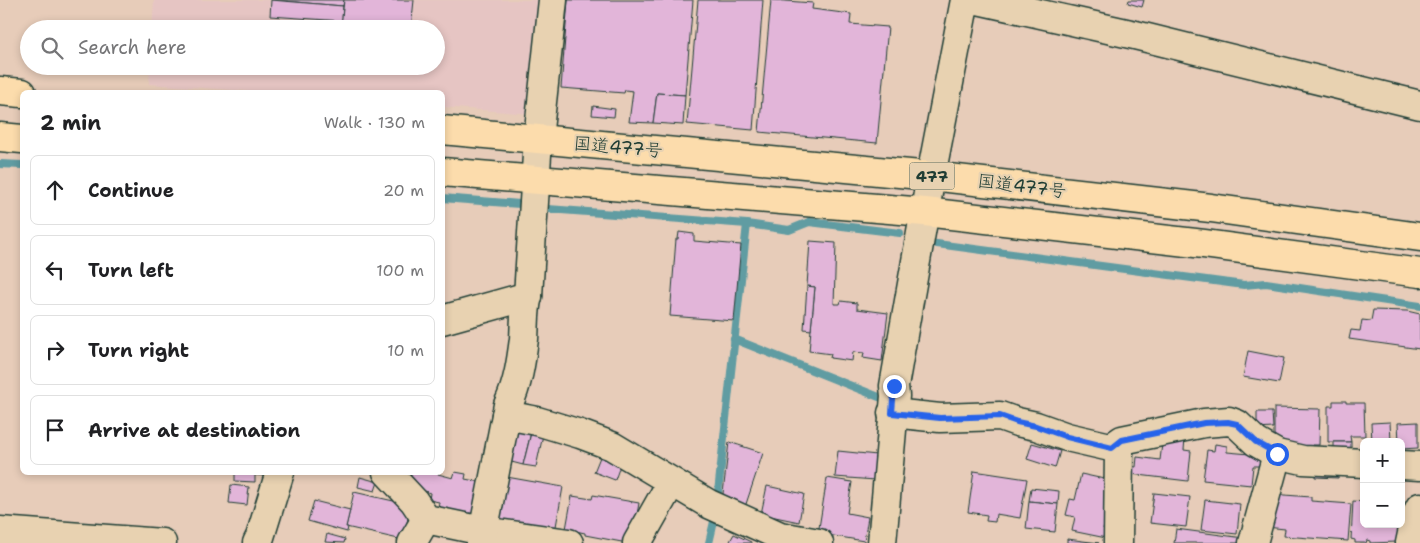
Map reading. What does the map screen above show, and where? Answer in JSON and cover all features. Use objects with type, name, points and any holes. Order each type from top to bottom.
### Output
[{"type":"highway","points":[[0,91],[20,93]]},
{"type":"highway","name":"国道477号","points":[[445,130],[931,176],[1211,208],[1420,237]]},
{"type":"highway","points":[[0,137],[20,139]]},
{"type":"highway","name":"国道477号","points":[[445,172],[925,212],[1204,244],[1420,274]]},
{"type":"street","points":[[482,537],[508,405],[515,391],[520,367],[525,306],[528,296],[538,139],[553,0]]},
{"type":"street","points":[[882,543],[894,386],[931,176],[965,0]]},
{"type":"street","points":[[978,0],[1135,35],[1420,105]]},
{"type":"street","points":[[445,319],[528,296]]},
{"type":"street","points":[[892,413],[940,418],[1000,416],[1067,437],[1119,449],[1118,543]]},
{"type":"street","points":[[506,415],[537,421],[612,446],[671,483],[716,507],[780,536],[819,543]]},
{"type":"street","points":[[1112,448],[1122,440],[1204,423],[1228,422],[1237,424],[1256,442],[1277,454],[1303,460],[1360,463]]},
{"type":"street","points":[[1253,543],[1277,454]]},
{"type":"street","points":[[1405,465],[1420,466]]},
{"type":"street","points":[[257,543],[279,475]]},
{"type":"street","points":[[390,475],[414,501],[426,519],[482,537],[569,543]]},
{"type":"street","points":[[637,543],[671,483]]},
{"type":"street","points":[[1410,543],[1416,515],[1420,507]]},
{"type":"street","points":[[412,543],[426,519]]},
{"type":"street","points":[[0,531],[162,543]]},
{"type":"shaded area","points":[[154,0],[542,0],[532,114],[445,107],[445,90],[231,90],[149,84],[150,75],[445,75],[445,20],[153,20]]},
{"type":"building","points":[[271,0],[344,0],[343,6]]},
{"type":"building","points":[[271,0],[343,6],[342,20],[270,16]]},
{"type":"building","points":[[344,0],[414,0],[412,20],[342,20]]},
{"type":"building","points":[[568,0],[693,0],[685,95],[657,93],[653,123],[629,122],[633,91],[625,90],[624,93],[561,88]]},
{"type":"building","points":[[698,0],[763,0],[753,130],[687,124]]},
{"type":"building","points":[[771,0],[813,3],[812,9],[851,14],[850,24],[888,27],[877,143],[759,132]]},
{"type":"building","points":[[1129,0],[1144,0],[1142,7],[1128,3]]},
{"type":"building","points":[[657,93],[685,95],[683,125],[653,123]]},
{"type":"building","points":[[593,106],[615,109],[614,117],[592,115]]},
{"type":"building","points":[[679,232],[694,234],[694,241],[741,245],[734,321],[670,316],[676,239],[678,239]]},
{"type":"building","points":[[810,241],[836,243],[834,304],[840,304],[841,301],[857,303],[857,309],[888,313],[882,361],[863,358],[864,353],[853,352],[852,361],[830,358],[831,354],[809,351],[815,287],[807,286]]},
{"type":"building","points":[[807,286],[815,287],[811,330],[804,329]]},
{"type":"building","points":[[1373,310],[1407,311],[1420,314],[1420,349],[1349,339],[1351,330],[1360,331],[1362,320],[1371,321]]},
{"type":"building","points":[[1248,351],[1284,358],[1279,383],[1243,377]]},
{"type":"building","points":[[1333,401],[1364,403],[1365,436],[1350,436],[1351,442],[1328,442],[1328,406],[1333,406]]},
{"type":"building","points":[[1274,408],[1320,409],[1319,445],[1312,445],[1312,449],[1274,442]]},
{"type":"building","points":[[1257,412],[1272,412],[1273,428],[1257,429]]},
{"type":"building","points":[[1390,422],[1391,438],[1372,438],[1371,423]]},
{"type":"building","points":[[1418,422],[1418,448],[1405,449],[1405,438],[1399,438],[1398,423]]},
{"type":"building","points":[[512,423],[532,428],[523,465],[504,460]]},
{"type":"building","points":[[531,433],[543,435],[536,467],[523,465]]},
{"type":"building","points":[[1185,438],[1184,450],[1191,451],[1188,481],[1130,474],[1130,466],[1136,467],[1137,457],[1160,460],[1162,444]]},
{"type":"building","points":[[729,442],[763,453],[744,510],[722,502]]},
{"type":"building","points":[[1334,442],[1351,442],[1351,452],[1334,453]]},
{"type":"building","points":[[1032,443],[1060,451],[1055,468],[1027,459]]},
{"type":"building","points":[[1215,444],[1227,446],[1227,452],[1261,455],[1260,466],[1253,466],[1251,485],[1203,480],[1207,450],[1214,451]]},
{"type":"building","points":[[838,451],[877,455],[875,480],[835,477]]},
{"type":"building","points":[[602,452],[622,460],[615,480],[594,472]]},
{"type":"building","points":[[1315,468],[1338,468],[1338,478],[1315,477]]},
{"type":"building","points":[[974,471],[1027,479],[1020,518],[996,514],[995,522],[986,521],[987,515],[968,512]]},
{"type":"building","points":[[455,472],[466,474],[465,479],[486,483],[479,521],[437,513],[439,502],[429,500],[430,493],[407,484],[411,475],[442,475],[453,478]]},
{"type":"building","points":[[1081,474],[1104,479],[1104,477],[1112,478],[1103,529],[1108,530],[1106,538],[1072,531],[1075,517],[1066,515],[1070,499],[1075,500]]},
{"type":"building","points":[[235,475],[255,475],[255,482],[235,481]]},
{"type":"building","points":[[501,476],[563,487],[555,532],[492,524]]},
{"type":"building","points":[[360,477],[378,482],[375,491],[358,487]]},
{"type":"building","points":[[827,478],[852,482],[847,513],[868,517],[864,541],[816,533],[817,528],[819,528]]},
{"type":"building","points":[[231,485],[249,487],[247,505],[229,503]]},
{"type":"building","points":[[767,486],[804,494],[799,522],[761,514]]},
{"type":"building","points":[[1031,488],[1059,491],[1058,504],[1029,501]]},
{"type":"building","points":[[354,492],[411,505],[403,540],[346,527]]},
{"type":"building","points":[[1154,493],[1190,497],[1186,527],[1150,523]]},
{"type":"building","points":[[1271,494],[1311,497],[1311,501],[1351,504],[1348,541],[1284,536],[1285,529],[1266,527]]},
{"type":"building","points":[[593,495],[639,503],[633,538],[627,543],[585,535],[585,533],[566,529],[572,496],[592,499]]},
{"type":"building","points":[[1205,500],[1240,504],[1237,534],[1201,530]]},
{"type":"building","points":[[314,501],[350,510],[346,527],[348,527],[347,532],[308,521]]},
{"type":"building","points":[[1029,501],[1058,504],[1055,532],[1026,529]]},
{"type":"building","points":[[1353,501],[1360,502],[1360,528],[1398,528],[1397,542],[1370,543],[1367,540],[1366,543],[1355,543],[1355,540],[1351,539]]},
{"type":"building","points":[[1176,529],[1244,538],[1243,543],[1174,543]]},
{"type":"building","points":[[327,534],[345,539],[344,543],[325,542]]},
{"type":"building","points":[[734,534],[751,543],[733,543],[730,541]]},
{"type":"building","points":[[1067,539],[1099,543],[1067,543]]},
{"type":"waterway","points":[[0,164],[20,165]]},
{"type":"waterway","points":[[445,198],[520,204]]},
{"type":"waterway","points":[[548,209],[747,224],[789,230],[809,222],[900,233]]},
{"type":"waterway","points":[[717,502],[747,224]]},
{"type":"waterway","points":[[937,244],[1244,285],[1266,283],[1420,306]]},
{"type":"waterway","points":[[734,339],[884,399],[883,405]]},
{"type":"waterway","points":[[709,543],[716,513]]},
{"type":"route","points":[[894,386],[895,396],[892,413],[940,418],[1000,416],[1067,437],[1112,448],[1122,440],[1204,423],[1228,422],[1237,424],[1256,442],[1277,454]]}]
